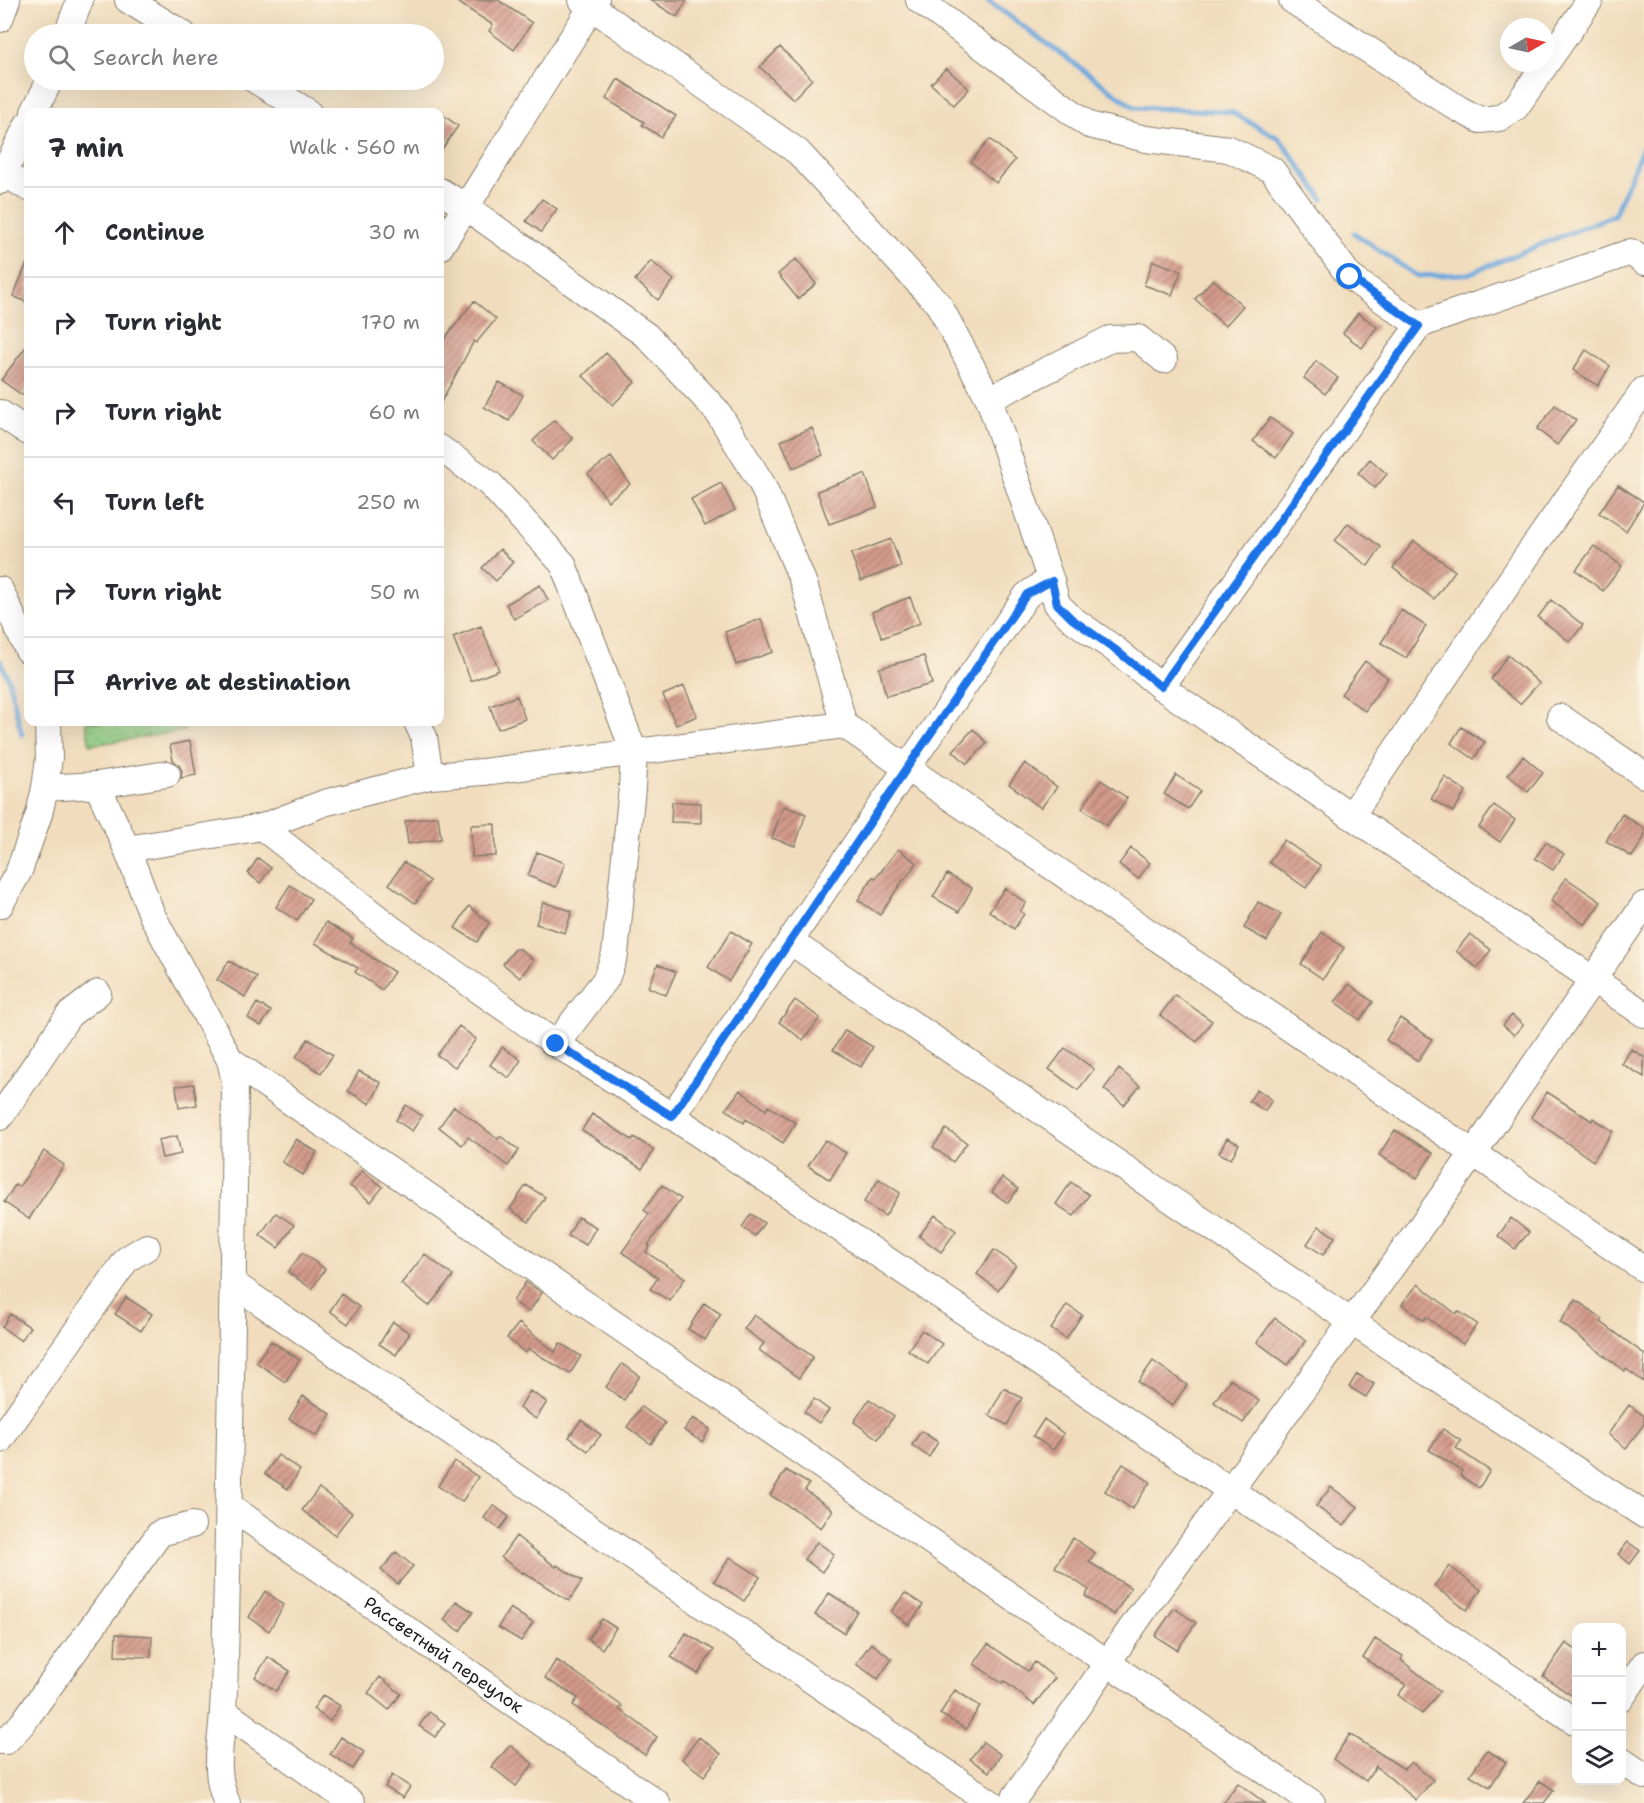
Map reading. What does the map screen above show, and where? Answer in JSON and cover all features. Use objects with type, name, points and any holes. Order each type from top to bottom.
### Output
[{"type":"street","points":[[0,19],[7,0]]},
{"type":"street","points":[[71,24],[81,0]]},
{"type":"street","points":[[128,0],[167,24]]},
{"type":"street","points":[[919,0],[1089,125],[1146,139],[1229,149],[1272,170],[1350,277],[1419,326]]},
{"type":"street","points":[[1292,0],[1458,109],[1480,120],[1499,118],[1516,107],[1590,0]]},
{"type":"street","points":[[444,241],[590,2],[798,153],[939,305],[989,399],[1052,581],[1057,604],[1072,619],[1116,650],[1161,687],[1644,1014]]},
{"type":"street","points":[[36,108],[45,90]]},
{"type":"street","points":[[272,90],[301,108]]},
{"type":"street","points":[[24,132],[2,177],[24,186]]},
{"type":"street","points":[[444,193],[647,336],[717,411],[762,484],[804,584],[844,725],[1644,1269]]},
{"type":"street","points":[[1161,687],[1419,326],[1631,252],[1644,262]]},
{"type":"street","points":[[989,399],[1110,339],[1138,338],[1164,360]]},
{"type":"street","points":[[1351,816],[1527,556],[1644,390]]},
{"type":"street","points":[[0,412],[24,429]]},
{"type":"street","points":[[444,451],[490,484],[563,564],[634,752],[615,954],[606,979],[556,1044]]},
{"type":"street","points":[[672,1116],[1027,594],[1052,581]]},
{"type":"street","points":[[0,591],[24,642]]},
{"type":"street","points":[[1560,717],[1644,775]]},
{"type":"street","points":[[127,849],[262,827],[324,803],[430,776],[483,772],[844,725]]},
{"type":"street","points":[[0,905],[19,871],[39,813],[49,758],[48,726]]},
{"type":"street","points":[[419,726],[424,737],[430,776]]},
{"type":"street","points":[[45,788],[98,785],[166,774]]},
{"type":"street","points":[[98,785],[127,849],[152,915],[230,1060],[235,1082],[234,1284],[229,1506],[223,1711],[218,1762],[220,1788],[227,1803]]},
{"type":"street","points":[[262,827],[393,930],[556,1044],[672,1116],[1572,1719]]},
{"type":"street","points":[[1011,1803],[1146,1607],[1473,1154],[1644,905]]},
{"type":"street","points":[[790,942],[1352,1322],[1644,1515]]},
{"type":"street","points":[[0,1117],[69,1015],[98,993]]},
{"type":"street","points":[[230,1060],[1312,1803]]},
{"type":"street","points":[[0,1440],[127,1259],[147,1247]]},
{"type":"street","points":[[234,1284],[991,1803]]},
{"type":"street","name":"Рассветный переулок","points":[[229,1506],[657,1803]]},
{"type":"street","points":[[0,1741],[6,1741],[22,1724],[160,1533],[192,1525]]},
{"type":"street","points":[[1626,1691],[1644,1664]]},
{"type":"street","points":[[223,1711],[352,1803]]},
{"type":"street","points":[[1626,1764],[1644,1776]]},
{"type":"green space","points":[[87,726],[184,726],[185,731],[90,745]]},
{"type":"building","points":[[454,0],[498,0],[532,23],[514,50],[489,31],[493,25]]},
{"type":"building","points":[[650,0],[687,0],[677,17]]},
{"type":"building","points":[[780,47],[812,79],[793,99],[760,67]]},
{"type":"building","points":[[946,68],[969,89],[954,105],[931,84]]},
{"type":"building","points":[[618,79],[676,116],[661,137],[642,125],[644,122],[606,99]]},
{"type":"building","points":[[444,116],[458,126],[444,146]]},
{"type":"building","points":[[990,139],[1015,160],[996,183],[971,162]]},
{"type":"building","points":[[542,199],[557,209],[541,232],[526,221]]},
{"type":"building","points":[[796,259],[816,284],[798,299],[778,274]]},
{"type":"building","points":[[651,261],[674,280],[658,300],[635,280]]},
{"type":"building","points":[[1153,261],[1181,271],[1172,295],[1144,285]]},
{"type":"building","points":[[24,270],[24,301],[13,296]]},
{"type":"building","points":[[1213,279],[1243,306],[1225,326],[1195,299]]},
{"type":"building","points":[[474,301],[496,319],[476,343],[474,341],[444,397],[444,341]]},
{"type":"building","points":[[1358,313],[1377,327],[1362,348],[1343,333]]},
{"type":"building","points":[[24,349],[24,392],[22,395],[1,380]]},
{"type":"building","points":[[1586,350],[1610,366],[1598,386],[1573,370]]},
{"type":"building","points":[[606,353],[635,382],[613,405],[583,376]]},
{"type":"building","points":[[1316,361],[1338,378],[1325,394],[1304,378]]},
{"type":"building","points":[[499,382],[523,395],[509,421],[484,407]]},
{"type":"building","points":[[1555,405],[1576,420],[1557,445],[1537,429]]},
{"type":"building","points":[[1270,418],[1293,434],[1276,458],[1253,441]]},
{"type":"building","points":[[554,420],[573,439],[552,460],[533,441]]},
{"type":"building","points":[[812,428],[823,455],[793,468],[781,441]]},
{"type":"building","points":[[611,457],[630,484],[608,501],[588,474]]},
{"type":"building","points":[[1370,459],[1387,474],[1375,488],[1358,473]]},
{"type":"building","points":[[865,474],[877,507],[829,524],[817,491]]},
{"type":"building","points":[[721,483],[735,510],[705,526],[691,499]]},
{"type":"building","points":[[1618,485],[1644,502],[1626,531],[1599,513]]},
{"type":"building","points":[[1348,523],[1381,547],[1368,566],[1335,541]]},
{"type":"building","points":[[891,539],[901,566],[861,581],[851,554]]},
{"type":"building","points":[[1414,541],[1455,571],[1434,599],[1393,568]]},
{"type":"building","points":[[1594,546],[1622,566],[1603,591],[1576,570]]},
{"type":"building","points":[[500,549],[513,562],[496,581],[482,568]]},
{"type":"building","points":[[540,585],[548,600],[514,619],[506,604]]},
{"type":"building","points":[[910,597],[920,623],[882,638],[872,612]]},
{"type":"building","points":[[1551,600],[1583,625],[1570,642],[1538,617]]},
{"type":"building","points":[[1401,610],[1426,626],[1406,658],[1381,643]]},
{"type":"building","points":[[761,619],[773,652],[736,665],[725,632]]},
{"type":"building","points":[[481,626],[499,670],[471,681],[453,637]]},
{"type":"building","points":[[1508,655],[1539,683],[1520,704],[1491,679]]},
{"type":"building","points":[[924,656],[932,684],[886,696],[879,668]]},
{"type":"building","points":[[1365,661],[1388,678],[1365,711],[1341,694]]},
{"type":"building","points":[[684,686],[697,716],[676,725],[663,695]]},
{"type":"building","points":[[517,696],[525,719],[498,729],[490,706]]},
{"type":"building","points":[[1461,727],[1485,742],[1474,759],[1451,743]]},
{"type":"building","points":[[973,729],[987,743],[967,764],[953,751]]},
{"type":"building","points":[[190,741],[196,775],[181,778],[182,771],[173,760],[170,745]]},
{"type":"building","points":[[1523,756],[1543,773],[1528,792],[1508,775]]},
{"type":"building","points":[[1025,763],[1057,787],[1041,808],[1009,784]]},
{"type":"building","points":[[1176,775],[1200,791],[1188,809],[1164,794]]},
{"type":"building","points":[[1445,777],[1466,791],[1453,812],[1431,799]]},
{"type":"building","points":[[1101,780],[1127,798],[1107,826],[1082,808]]},
{"type":"building","points":[[672,802],[701,803],[701,823],[671,822]]},
{"type":"building","points":[[1494,805],[1515,820],[1500,842],[1479,827]]},
{"type":"building","points":[[783,806],[806,814],[795,846],[772,838]]},
{"type":"building","points":[[1622,814],[1644,828],[1644,838],[1632,857],[1606,841]]},
{"type":"building","points":[[438,816],[441,839],[408,844],[405,821]]},
{"type":"building","points":[[495,824],[496,856],[472,857],[471,825]]},
{"type":"building","points":[[1284,840],[1321,866],[1306,888],[1269,862]]},
{"type":"building","points":[[1546,842],[1564,854],[1553,870],[1535,858]]},
{"type":"building","points":[[1131,848],[1150,863],[1138,879],[1119,864]]},
{"type":"building","points":[[898,849],[917,863],[880,915],[858,900],[873,877],[876,878]]},
{"type":"building","points":[[537,852],[565,863],[556,887],[528,876]]},
{"type":"building","points":[[258,858],[271,868],[260,883],[248,873]]},
{"type":"building","points":[[404,862],[430,881],[415,903],[389,884]]},
{"type":"building","points":[[947,874],[972,888],[959,912],[933,897]]},
{"type":"building","points":[[1566,878],[1601,902],[1585,925],[1551,901]]},
{"type":"building","points":[[290,885],[311,899],[297,921],[276,907]]},
{"type":"building","points":[[1005,888],[1026,903],[1020,911],[1024,914],[1014,929],[989,911]]},
{"type":"building","points":[[543,902],[572,911],[565,933],[536,924]]},
{"type":"building","points":[[1258,902],[1281,914],[1267,941],[1244,928]]},
{"type":"building","points":[[469,906],[489,923],[477,942],[455,928]]},
{"type":"building","points":[[326,922],[353,938],[350,943],[394,972],[382,990],[355,972],[358,968],[315,943]]},
{"type":"building","points":[[731,931],[752,944],[729,981],[708,967]]},
{"type":"building","points":[[1322,932],[1344,948],[1323,979],[1301,964]]},
{"type":"building","points":[[1470,934],[1491,950],[1477,968],[1456,951]]},
{"type":"building","points":[[515,949],[520,949],[533,960],[520,978],[503,964]]},
{"type":"building","points":[[229,961],[257,977],[245,997],[217,980]]},
{"type":"building","points":[[658,964],[676,972],[666,995],[648,987]]},
{"type":"building","points":[[1349,984],[1373,1002],[1360,1020],[1335,1002]]},
{"type":"building","points":[[1175,995],[1212,1021],[1197,1042],[1160,1015]]},
{"type":"building","points":[[795,1000],[820,1018],[803,1040],[779,1022]]},
{"type":"building","points":[[257,1003],[271,1011],[261,1026],[248,1018]]},
{"type":"building","points":[[1512,1015],[1523,1025],[1514,1035],[1503,1025]]},
{"type":"building","points":[[1400,1018],[1432,1039],[1418,1061],[1386,1040]]},
{"type":"building","points":[[459,1026],[476,1039],[455,1067],[437,1055]]},
{"type":"building","points":[[845,1030],[873,1047],[861,1067],[833,1050]]},
{"type":"building","points":[[308,1039],[333,1055],[321,1073],[296,1057]]},
{"type":"building","points":[[502,1047],[521,1060],[509,1078],[490,1065]]},
{"type":"building","points":[[1065,1048],[1094,1069],[1078,1090],[1049,1069]]},
{"type":"building","points":[[1631,1049],[1644,1057],[1644,1077],[1622,1064]]},
{"type":"building","points":[[1119,1069],[1140,1086],[1124,1105],[1104,1089]]},
{"type":"building","points":[[359,1071],[381,1083],[370,1104],[348,1091]]},
{"type":"building","points":[[194,1084],[197,1105],[179,1108],[176,1086]]},
{"type":"building","points":[[1257,1089],[1272,1100],[1265,1111],[1249,1101]]},
{"type":"building","points":[[740,1090],[766,1110],[768,1106],[796,1123],[783,1143],[746,1119],[744,1123],[726,1109]]},
{"type":"building","points":[[1547,1092],[1592,1121],[1593,1118],[1613,1131],[1593,1161],[1531,1117]]},
{"type":"building","points":[[406,1105],[422,1116],[412,1131],[396,1120]]},
{"type":"building","points":[[454,1106],[498,1139],[500,1136],[519,1150],[508,1166],[468,1137],[462,1145],[439,1127]]},
{"type":"building","points":[[592,1114],[632,1140],[634,1137],[654,1150],[642,1169],[582,1130]]},
{"type":"building","points":[[946,1129],[967,1143],[953,1162],[933,1147]]},
{"type":"building","points":[[1395,1130],[1433,1153],[1417,1178],[1379,1155]]},
{"type":"building","points":[[177,1136],[181,1154],[162,1158],[158,1140]]},
{"type":"building","points":[[1227,1138],[1239,1144],[1231,1159],[1219,1153]]},
{"type":"building","points":[[296,1139],[317,1152],[303,1175],[282,1162]]},
{"type":"building","points":[[825,1140],[846,1153],[830,1180],[808,1166]]},
{"type":"building","points":[[44,1151],[64,1165],[29,1219],[4,1202],[15,1185],[19,1187]]},
{"type":"building","points":[[362,1171],[383,1187],[371,1202],[350,1186]]},
{"type":"building","points":[[1002,1177],[1018,1189],[1008,1203],[992,1192]]},
{"type":"building","points":[[879,1179],[900,1193],[885,1216],[864,1202]]},
{"type":"building","points":[[1071,1182],[1089,1195],[1074,1216],[1056,1204]]},
{"type":"building","points":[[526,1185],[545,1197],[529,1222],[510,1209]]},
{"type":"building","points":[[662,1185],[681,1199],[648,1245],[650,1246],[646,1252],[685,1278],[670,1301],[650,1289],[658,1278],[622,1252],[649,1214],[644,1210]]},
{"type":"building","points":[[276,1213],[294,1225],[278,1248],[260,1235]]},
{"type":"building","points":[[751,1214],[764,1223],[755,1236],[742,1227]]},
{"type":"building","points":[[935,1215],[956,1231],[941,1252],[919,1236]]},
{"type":"building","points":[[578,1217],[596,1227],[586,1245],[568,1236]]},
{"type":"building","points":[[1511,1218],[1529,1232],[1515,1249],[1498,1236]]},
{"type":"building","points":[[1319,1226],[1335,1237],[1323,1255],[1307,1244]]},
{"type":"building","points":[[994,1250],[1016,1265],[998,1290],[977,1274]]},
{"type":"building","points":[[302,1253],[325,1269],[312,1289],[288,1272]]},
{"type":"building","points":[[425,1254],[453,1276],[429,1306],[401,1284]]},
{"type":"building","points":[[526,1282],[542,1293],[529,1312],[513,1301]]},
{"type":"building","points":[[1418,1284],[1456,1314],[1458,1311],[1477,1324],[1463,1344],[1426,1317],[1423,1320],[1402,1304]]},
{"type":"building","points":[[341,1294],[359,1307],[348,1324],[330,1311]]},
{"type":"building","points":[[126,1297],[152,1314],[141,1331],[115,1314]]},
{"type":"building","points":[[1576,1300],[1603,1319],[1601,1322],[1644,1354],[1644,1382],[1626,1369],[1625,1371],[1560,1322]]},
{"type":"building","points":[[704,1303],[721,1314],[705,1340],[688,1329]]},
{"type":"building","points":[[1067,1305],[1082,1315],[1066,1339],[1051,1329]]},
{"type":"building","points":[[10,1314],[30,1327],[21,1341],[2,1327]]},
{"type":"building","points":[[754,1315],[813,1357],[799,1378],[759,1350],[764,1343],[744,1329]]},
{"type":"building","points":[[1275,1318],[1306,1341],[1288,1365],[1257,1342]]},
{"type":"building","points":[[393,1322],[410,1333],[396,1355],[379,1344]]},
{"type":"building","points":[[519,1323],[555,1352],[560,1343],[581,1356],[570,1374],[529,1349],[525,1353],[507,1338]]},
{"type":"building","points":[[922,1330],[942,1344],[928,1364],[908,1350]]},
{"type":"building","points":[[271,1341],[300,1360],[285,1382],[256,1362]]},
{"type":"building","points":[[1153,1361],[1187,1385],[1172,1406],[1138,1382]]},
{"type":"building","points":[[622,1364],[640,1376],[624,1400],[606,1387]]},
{"type":"building","points":[[1357,1374],[1374,1384],[1366,1397],[1349,1387]]},
{"type":"building","points":[[1230,1379],[1259,1401],[1243,1423],[1214,1402]]},
{"type":"building","points":[[1004,1388],[1022,1398],[1007,1425],[989,1415]]},
{"type":"building","points":[[530,1391],[547,1402],[536,1419],[519,1408]]},
{"type":"building","points":[[303,1396],[331,1414],[317,1436],[289,1419]]},
{"type":"building","points":[[814,1399],[829,1410],[819,1423],[804,1412]]},
{"type":"building","points":[[869,1399],[894,1416],[878,1439],[854,1422]]},
{"type":"building","points":[[1629,1405],[1644,1416],[1644,1424],[1626,1448],[1608,1434]]},
{"type":"building","points":[[641,1407],[665,1423],[651,1444],[627,1427]]},
{"type":"building","points":[[693,1418],[710,1429],[702,1442],[684,1430]]},
{"type":"building","points":[[1044,1419],[1064,1434],[1053,1450],[1033,1436]]},
{"type":"building","points":[[581,1420],[601,1435],[588,1451],[569,1437]]},
{"type":"building","points":[[1443,1429],[1461,1441],[1456,1448],[1490,1471],[1479,1488],[1460,1475],[1462,1471],[1429,1450]]},
{"type":"building","points":[[921,1431],[938,1442],[929,1457],[912,1445]]},
{"type":"building","points":[[278,1455],[300,1470],[288,1489],[265,1474]]},
{"type":"building","points":[[454,1461],[478,1477],[462,1502],[438,1486]]},
{"type":"building","points":[[1123,1464],[1150,1482],[1132,1509],[1105,1491]]},
{"type":"building","points":[[786,1470],[809,1484],[805,1490],[833,1510],[821,1528],[770,1495]]},
{"type":"building","points":[[1331,1487],[1358,1507],[1344,1526],[1316,1506]]},
{"type":"building","points":[[319,1488],[352,1513],[335,1535],[302,1510]]},
{"type":"building","points":[[493,1505],[509,1517],[500,1529],[484,1518]]},
{"type":"building","points":[[516,1536],[556,1567],[557,1565],[582,1581],[569,1601],[522,1573],[501,1557]]},
{"type":"building","points":[[1073,1538],[1095,1553],[1089,1562],[1131,1588],[1114,1615],[1085,1596],[1089,1590],[1055,1567]]},
{"type":"building","points":[[817,1542],[834,1554],[822,1572],[804,1559]]},
{"type":"building","points":[[1628,1542],[1640,1551],[1630,1564],[1618,1554]]},
{"type":"building","points":[[396,1552],[413,1566],[398,1584],[381,1570]]},
{"type":"building","points":[[730,1557],[760,1577],[744,1601],[714,1581]]},
{"type":"building","points":[[1449,1566],[1481,1590],[1467,1610],[1434,1586]]},
{"type":"building","points":[[265,1591],[284,1605],[269,1631],[249,1617]]},
{"type":"building","points":[[829,1593],[857,1611],[844,1633],[815,1615]]},
{"type":"building","points":[[905,1593],[923,1605],[909,1625],[891,1612]]},
{"type":"building","points":[[456,1601],[473,1612],[460,1631],[444,1620]]},
{"type":"building","points":[[510,1608],[533,1623],[521,1641],[498,1627]]},
{"type":"building","points":[[1174,1608],[1196,1623],[1177,1650],[1155,1636]]},
{"type":"building","points":[[602,1619],[616,1628],[602,1649],[588,1639]]},
{"type":"building","points":[[686,1633],[714,1650],[698,1674],[671,1657]]},
{"type":"building","points":[[116,1634],[152,1636],[151,1657],[115,1656]]},
{"type":"building","points":[[1375,1639],[1403,1656],[1401,1660],[1440,1691],[1422,1714],[1398,1695],[1406,1685],[1363,1658]]},
{"type":"building","points":[[871,1643],[892,1659],[878,1679],[856,1664]]},
{"type":"building","points":[[1566,1643],[1572,1647],[1571,1695],[1543,1676]]},
{"type":"building","points":[[988,1644],[1028,1671],[1035,1662],[1055,1678],[1034,1705],[1004,1681],[1002,1683],[974,1664]]},
{"type":"building","points":[[268,1657],[290,1671],[276,1691],[255,1677]]},
{"type":"building","points":[[556,1660],[622,1706],[619,1709],[657,1737],[645,1755],[573,1705],[578,1698],[545,1678]]},
{"type":"building","points":[[380,1677],[401,1694],[389,1710],[368,1693]]},
{"type":"building","points":[[955,1690],[980,1706],[966,1729],[940,1714]]},
{"type":"building","points":[[323,1695],[340,1706],[330,1721],[313,1709]]},
{"type":"building","points":[[429,1712],[445,1723],[435,1737],[419,1726]]},
{"type":"building","points":[[1350,1734],[1404,1769],[1411,1762],[1433,1780],[1416,1800],[1376,1766],[1366,1781],[1333,1759]]},
{"type":"building","points":[[341,1737],[364,1752],[353,1769],[330,1754]]},
{"type":"building","points":[[699,1737],[721,1754],[704,1776],[682,1759]]},
{"type":"building","points":[[983,1742],[1001,1755],[989,1772],[970,1759]]},
{"type":"building","points":[[510,1745],[533,1764],[516,1786],[492,1767]]},
{"type":"building","points":[[1487,1750],[1506,1762],[1490,1787],[1470,1775]]},
{"type":"building","points":[[392,1775],[410,1787],[403,1798],[385,1787]]},
{"type":"building","points":[[1540,1781],[1554,1790],[1544,1803],[1523,1803]]},
{"type":"building","points":[[1238,1783],[1265,1803],[1223,1803]]},
{"type":"waterway","points":[[987,0],[1134,107],[1231,112],[1280,139],[1323,199]]},
{"type":"waterway","points":[[1354,233],[1417,276],[1468,274],[1614,215],[1644,145]]},
{"type":"waterway","points":[[0,661],[8,677],[22,735]]},
{"type":"route","points":[[556,1044],[672,1116],[1027,594],[1040,586],[1052,581],[1057,604],[1072,619],[1116,650],[1161,687],[1419,326],[1350,277]]}]
